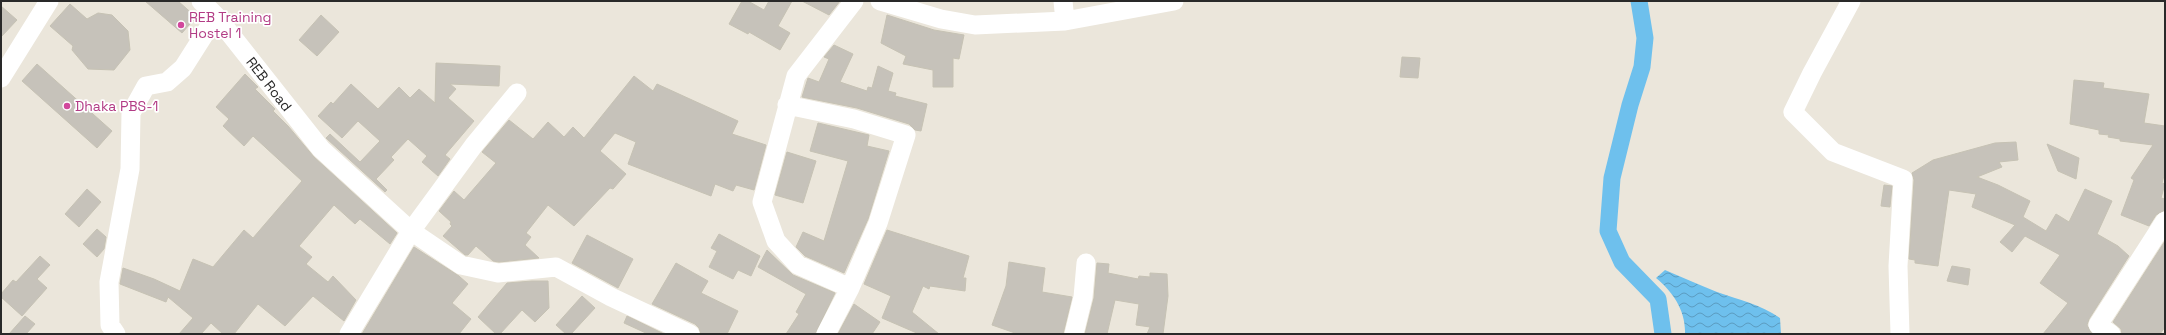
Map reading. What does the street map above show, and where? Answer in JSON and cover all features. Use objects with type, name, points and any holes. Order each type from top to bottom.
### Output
[{"type":"street","points":[[1,78],[49,1]]},
{"type":"street","name":"REB Road","points":[[201,1],[216,16],[321,149],[411,232],[461,265],[498,273],[556,267],[666,329],[690,334]]},
{"type":"street","points":[[850,288],[798,265],[776,241],[762,202],[796,76],[854,1]]},
{"type":"street","points":[[880,1],[942,19],[975,25],[1065,21],[1174,1]]},
{"type":"street","points":[[1063,1],[1065,21]]},
{"type":"street","points":[[1851,1],[1812,73],[1794,112],[1833,152],[1903,179],[1898,266],[1900,334]]},
{"type":"street","points":[[116,334],[110,325],[109,282],[130,169],[131,114],[146,86],[167,82],[183,68],[216,16]]},
{"type":"street","points":[[348,334],[411,232],[474,145],[517,93]]},
{"type":"street","points":[[787,105],[854,119],[906,135],[878,223],[850,288],[826,334]]},
{"type":"street","points":[[2111,334],[2098,325],[2165,221]]},
{"type":"street","points":[[1074,334],[1083,297],[1086,263]]},
{"type":"water","points":[[1665,270],[1772,313],[1780,318],[1781,334],[1685,334],[1685,326],[1681,310],[1668,289],[1656,278]]},
{"type":"building","name":"REB Training Hostel 1","points":[[145,1],[178,1],[196,17],[182,33]]},
{"type":"building","points":[[742,1],[748,1],[764,10],[769,1],[792,1],[778,26],[790,33],[780,50],[749,32],[748,34],[729,24]]},
{"type":"building","points":[[802,1],[840,1],[829,15]]},
{"type":"building","points":[[70,4],[87,19],[98,13],[112,15],[128,31],[130,50],[114,70],[88,69],[72,50],[73,46],[50,26]]},
{"type":"building","points":[[1,6],[17,20],[1,37]]},
{"type":"building","points":[[321,15],[339,32],[317,56],[299,40]]},
{"type":"building","points":[[887,15],[934,30],[964,35],[959,59],[953,58],[953,87],[933,87],[933,70],[903,64],[906,56],[881,43]]},
{"type":"building","points":[[834,45],[853,54],[840,82],[867,91],[868,87],[872,88],[878,66],[893,73],[888,91],[896,93],[895,96],[927,104],[921,131],[915,130],[909,124],[857,108],[802,97],[808,78],[819,82],[829,59],[824,57]]},
{"type":"building","points":[[1402,57],[1420,58],[1418,78],[1400,77]]},
{"type":"building","points":[[436,63],[500,66],[499,86],[450,84],[456,89],[448,98],[474,121],[445,155],[450,159],[438,176],[422,162],[427,156],[408,139],[391,157],[394,160],[376,179],[387,190],[385,192],[326,138],[330,134],[360,162],[380,141],[358,121],[342,138],[318,116],[331,102],[333,104],[351,84],[378,109],[399,87],[410,98],[419,89],[435,103]]},
{"type":"building","name":"Dhaka PBS-1","points":[[37,64],[112,131],[97,148],[22,81]]},
{"type":"building","points":[[245,74],[258,87],[255,89],[275,109],[273,111],[288,126],[314,157],[397,233],[390,244],[360,219],[355,224],[334,205],[299,246],[312,257],[306,264],[328,282],[333,276],[356,300],[344,321],[313,296],[285,326],[258,304],[234,334],[223,334],[211,323],[201,334],[179,334],[193,318],[168,297],[166,302],[120,284],[123,268],[154,279],[180,291],[193,259],[213,267],[244,230],[253,238],[302,181],[253,136],[244,146],[223,126],[229,119],[216,107]]},
{"type":"building","points":[[634,76],[653,91],[657,84],[738,121],[732,134],[766,145],[754,190],[736,185],[733,191],[715,184],[711,196],[628,164],[636,142],[615,133],[600,151],[626,174],[613,189],[610,188],[574,226],[548,205],[526,233],[531,237],[525,245],[539,258],[499,262],[493,261],[476,246],[468,255],[465,255],[443,236],[452,226],[450,224],[451,222],[439,211],[454,191],[464,200],[496,163],[482,152],[509,120],[533,139],[548,122],[564,137],[573,127],[584,138]]},
{"type":"building","points":[[2074,80],[2104,83],[2103,88],[2149,94],[2144,123],[2165,126],[2165,172],[2162,183],[2165,184],[2161,198],[2165,199],[2165,210],[2156,215],[2149,226],[2121,215],[2134,180],[2131,178],[2153,145],[2120,141],[2120,139],[2108,137],[2109,135],[2099,134],[2099,130],[2070,124]]},
{"type":"building","points":[[818,123],[869,135],[867,146],[889,151],[868,219],[844,273],[805,256],[796,247],[803,232],[824,241],[848,161],[810,151]]},
{"type":"building","points":[[2016,142],[2018,160],[1999,162],[2002,167],[1977,177],[1998,185],[2030,201],[2023,217],[2046,231],[2056,214],[2069,222],[2085,189],[2112,201],[2097,234],[2118,246],[2129,256],[2089,319],[2087,325],[2092,334],[2043,334],[2068,303],[2040,283],[2060,255],[2025,236],[2012,252],[2000,242],[2015,225],[1972,207],[1976,194],[1949,190],[1938,266],[1915,263],[1915,260],[1909,259],[1914,180],[1912,173],[1933,160],[1995,143]]},
{"type":"building","points":[[2047,144],[2079,158],[2076,179],[2058,171]]},
{"type":"building","points":[[787,152],[816,161],[803,203],[775,195]]},
{"type":"building","points":[[1884,185],[1892,186],[1890,207],[1881,206]]},
{"type":"building","points":[[87,189],[101,202],[79,227],[65,214]]},
{"type":"building","points":[[97,229],[106,237],[104,249],[97,257],[83,244]]},
{"type":"building","points":[[887,230],[969,256],[963,278],[966,278],[965,291],[930,286],[929,289],[923,286],[912,312],[939,334],[919,334],[882,318],[891,296],[864,284]]},
{"type":"building","points":[[719,234],[760,256],[751,276],[738,270],[733,279],[709,267],[717,251],[711,248]]},
{"type":"building","points":[[587,235],[633,259],[618,288],[572,263]]},
{"type":"building","points":[[2165,241],[2165,327],[2160,334],[2122,334],[2121,329],[2113,322]]},
{"type":"building","points":[[414,247],[459,276],[468,284],[452,303],[471,319],[459,334],[362,334]]},
{"type":"building","points":[[767,250],[793,275],[835,293],[815,334],[786,334],[799,314],[796,312],[806,294],[758,267]]},
{"type":"building","points":[[40,256],[50,265],[37,279],[47,288],[22,316],[1,297],[1,294],[13,280],[16,282]]},
{"type":"building","points":[[1009,262],[1045,268],[1042,292],[1072,297],[1063,334],[1018,334],[992,325],[1006,286]]},
{"type":"building","points":[[676,263],[708,281],[701,293],[738,311],[727,334],[701,334],[699,328],[695,324],[652,304]]},
{"type":"building","points":[[1097,263],[1109,264],[1108,273],[1138,279],[1139,276],[1150,277],[1150,273],[1167,274],[1168,296],[1163,334],[1147,334],[1150,327],[1136,325],[1139,304],[1115,300],[1107,334],[1085,334],[1094,298]]},
{"type":"building","points":[[1952,266],[1970,269],[1968,285],[1947,281]]},
{"type":"building","points":[[548,281],[549,308],[535,322],[522,310],[500,334],[496,334],[478,317],[507,283]]},
{"type":"building","points":[[582,296],[595,308],[571,334],[566,334],[556,325]]},
{"type":"building","points":[[854,304],[880,322],[872,334],[838,334]]},
{"type":"building","points":[[25,316],[35,324],[26,334],[9,334]]},
{"type":"building","points":[[627,316],[664,334],[648,334],[624,323]]},
{"type":"waterway","points":[[1639,1],[1645,38],[1642,67],[1630,105],[1612,178],[1608,231],[1622,262],[1658,299],[1663,334]]},
{"type":"place","name":"REB Training Hostel 1","points":[[181,25]]},
{"type":"place","name":"Dhaka PBS-1","points":[[67,106]]}]
